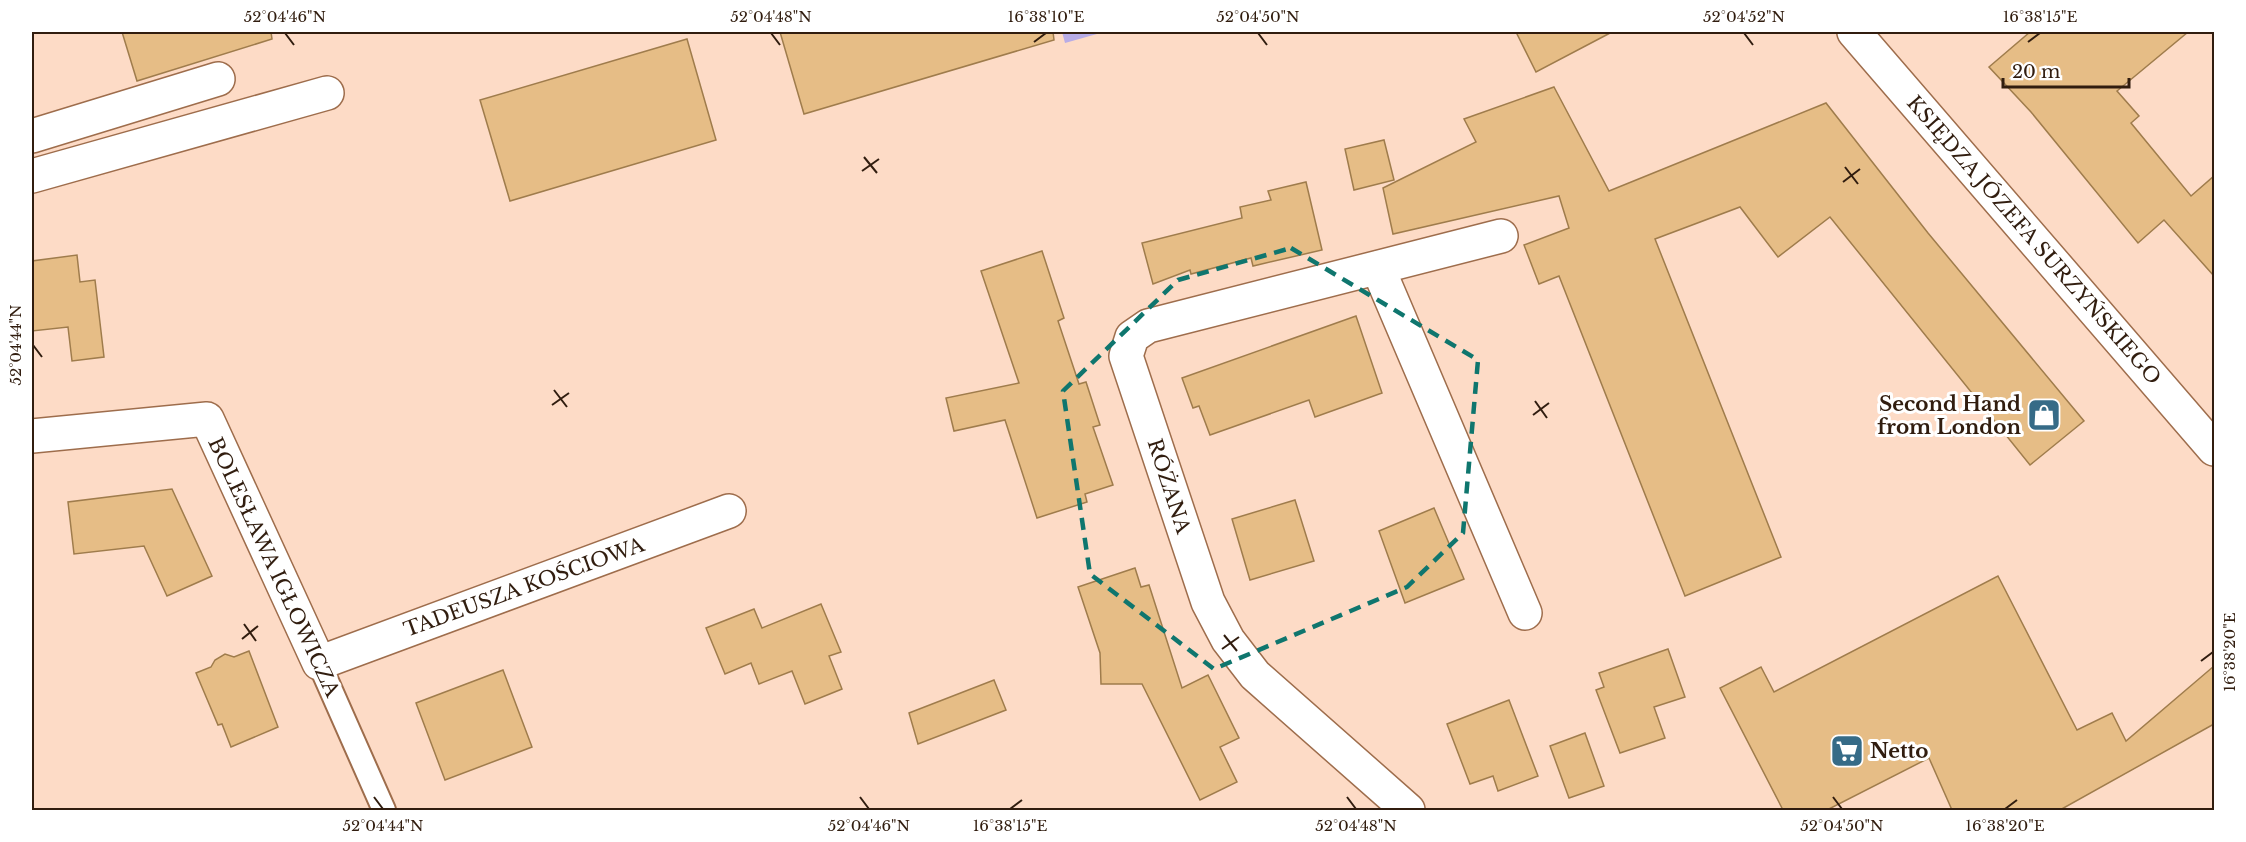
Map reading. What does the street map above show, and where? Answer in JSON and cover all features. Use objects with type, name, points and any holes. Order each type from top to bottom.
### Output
[{"type":"street","name":"KSIĘDZA JÓZEFA SURZYŃSKIEGO","points":[[1854,32],[2214,448]]},
{"type":"street","points":[[32,136],[218,79]]},
{"type":"street","points":[[32,176],[327,93]]},
{"type":"street","name":"RÓŻANA","points":[[1408,810],[1255,675],[1228,640],[1208,602],[1126,356],[1132,337],[1148,326],[1501,236]]},
{"type":"street","points":[[1378,268],[1525,613]]},
{"type":"street","name":"BOLESŁAWA IGŁOWICZA","points":[[32,436],[207,419],[319,663]]},
{"type":"street","name":"TADEUSZA KOŚCIOWA","points":[[319,663],[729,511]]},
{"type":"lane","name":"BOLESŁAWA IGŁOWICZA","points":[[319,663],[384,810]]},
{"type":"highlighted area","points":[[1291,248],[1478,360],[1463,533],[1407,587],[1214,669],[1090,574],[1063,391],[1178,280]]},
{"type":"shaded area","points":[[1062,32],[1104,32],[1065,43]]},
{"type":"building","points":[[122,32],[271,32],[272,39],[137,81]]},
{"type":"building","points":[[780,32],[1053,32],[1054,40],[804,114]]},
{"type":"building","points":[[1516,32],[1612,32],[1536,72]]},
{"type":"building","points":[[2030,32],[2188,32],[2117,91],[2139,116],[2131,123],[2191,196],[2214,176],[2214,276],[2164,220],[2138,243],[2031,112],[1989,67]]},
{"type":"building","points":[[687,39],[716,140],[510,201],[480,100]]},
{"type":"building","points":[[1554,87],[1609,191],[1826,103],[1928,233],[2084,421],[2030,465],[1830,217],[1778,257],[1740,207],[1655,239],[1781,557],[1685,596],[1559,276],[1539,284],[1524,245],[1569,228],[1559,196],[1393,234],[1383,188],[1476,142],[1464,119]]},
{"type":"building","points":[[1384,140],[1394,180],[1354,190],[1345,149]]},
{"type":"building","points":[[1306,182],[1322,250],[1253,266],[1251,258],[1191,274],[1190,270],[1153,284],[1142,243],[1242,218],[1240,207],[1271,200],[1268,191]]},
{"type":"building","points":[[1042,251],[1064,318],[1058,321],[1079,384],[1086,382],[1100,425],[1093,427],[1113,485],[1085,494],[1087,502],[1037,518],[1005,420],[954,431],[946,398],[1019,383],[981,271]]},
{"type":"building","points":[[77,255],[80,282],[95,280],[104,357],[72,361],[68,327],[32,331],[32,261]]},
{"type":"building","points":[[1356,316],[1382,393],[1315,417],[1309,400],[1210,435],[1199,406],[1193,408],[1182,378]]},
{"type":"building","points":[[172,489],[212,576],[167,596],[144,546],[74,554],[68,502]]},
{"type":"building","points":[[1295,500],[1314,561],[1250,580],[1232,519]]},
{"type":"building","points":[[1434,508],[1464,579],[1405,603],[1379,531]]},
{"type":"building","points":[[1135,568],[1141,587],[1149,585],[1182,688],[1208,675],[1239,738],[1220,747],[1237,782],[1200,800],[1142,684],[1101,684],[1100,653],[1078,587]]},
{"type":"building","name":"Netto","points":[[1998,576],[2077,730],[2112,713],[2126,741],[2214,666],[2214,724],[2060,810],[1952,810],[1929,758],[1827,810],[1783,810],[1720,688],[1761,667],[1774,692]]},
{"type":"building","points":[[821,604],[841,652],[829,656],[842,689],[805,704],[792,671],[759,684],[751,663],[725,674],[706,628],[754,609],[762,628]]},
{"type":"building","points":[[1668,649],[1685,697],[1654,707],[1665,738],[1620,753],[1596,690],[1604,687],[1599,673]]},
{"type":"building","points":[[249,651],[278,727],[231,747],[222,724],[218,725],[196,673],[211,667],[215,660],[225,654],[234,657]]},
{"type":"building","points":[[503,670],[532,747],[445,780],[416,703]]},
{"type":"building","points":[[994,680],[1006,710],[918,744],[909,713]]},
{"type":"building","points":[[1509,700],[1538,776],[1498,791],[1493,776],[1470,784],[1447,724]]},
{"type":"building","points":[[1585,733],[1604,786],[1569,798],[1550,746]]},
{"type":"place","name":"Second Hand from London","points":[[2044,415]]},
{"type":"place","name":"Netto","points":[[1847,751]]}]
